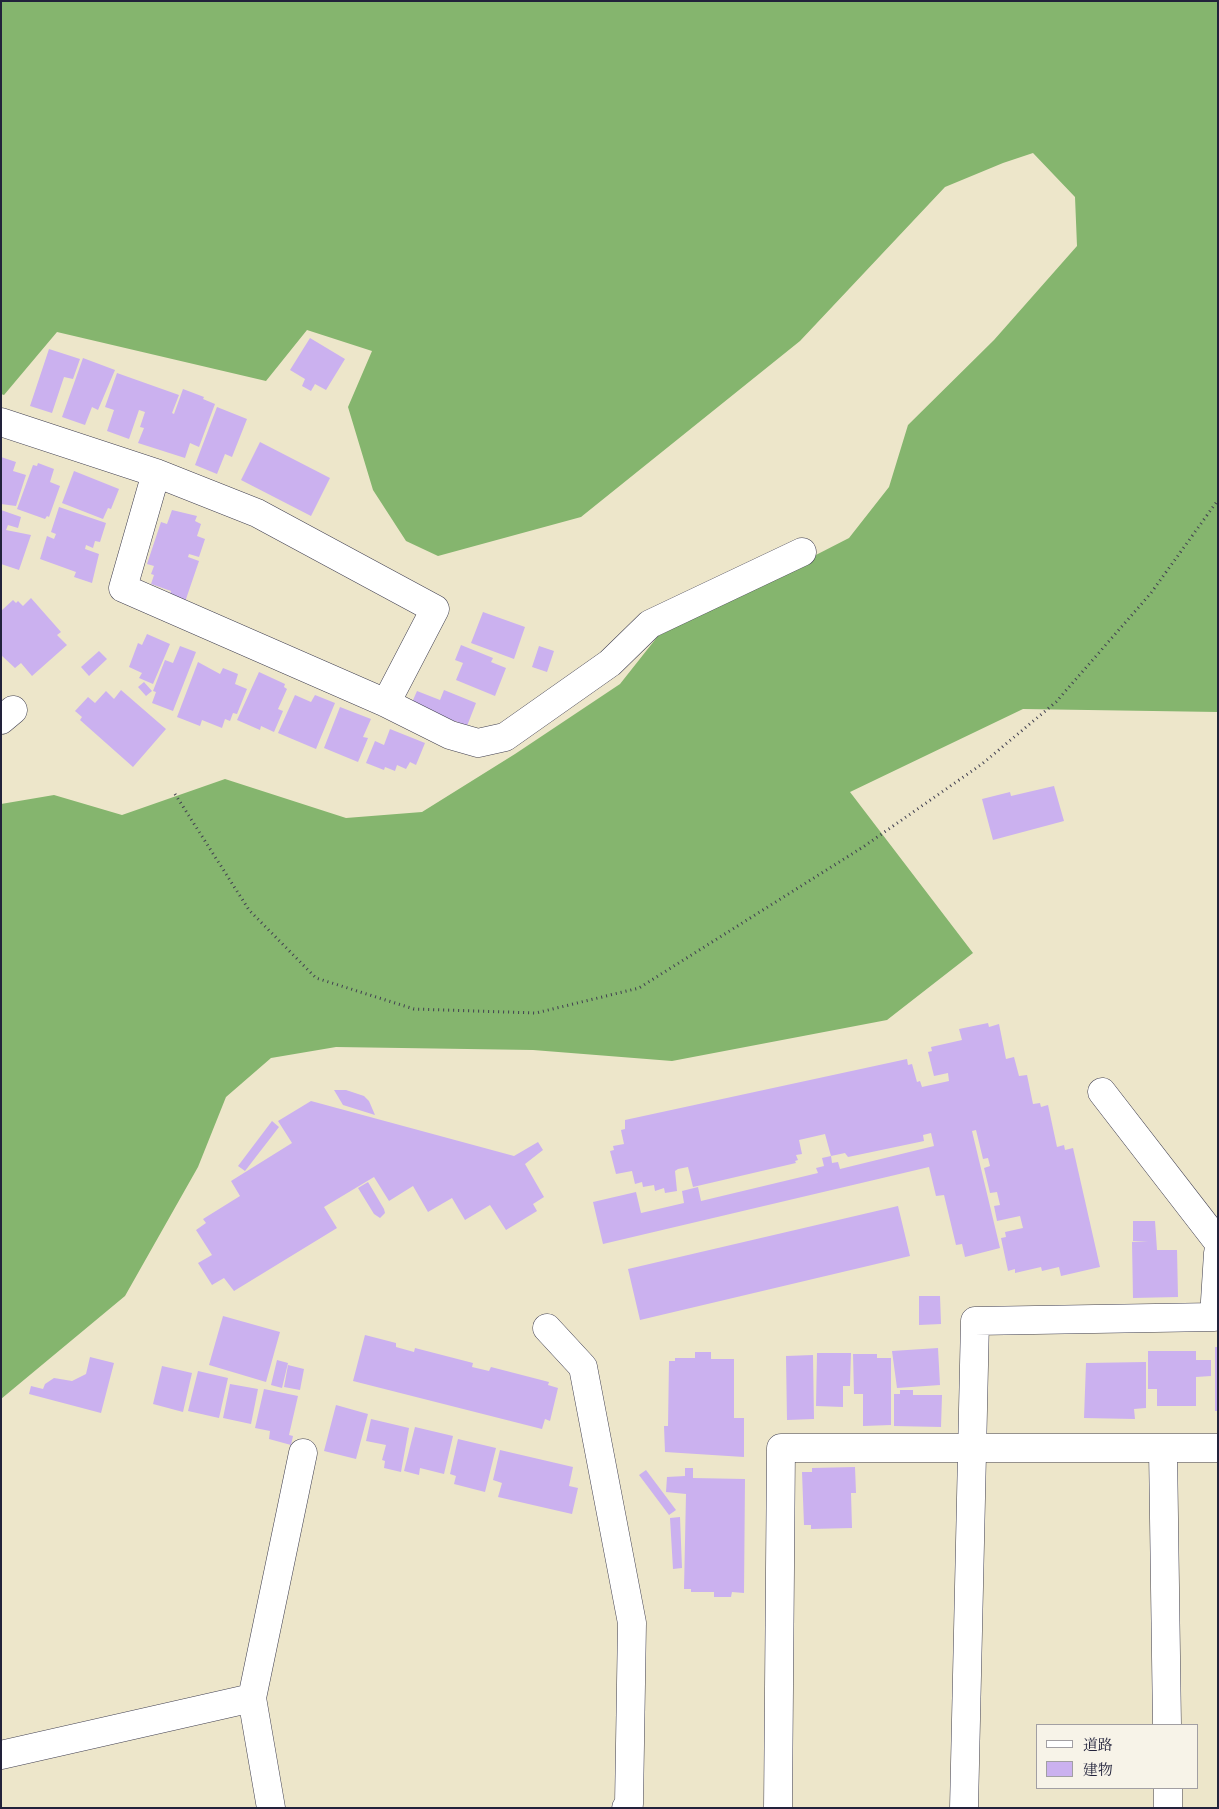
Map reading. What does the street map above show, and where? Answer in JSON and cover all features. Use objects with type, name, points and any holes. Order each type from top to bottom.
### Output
[{"type":"street","points":[[1,422],[156,474],[257,513],[435,610],[386,703]]},
{"type":"street","points":[[156,474],[123,588],[386,703],[450,735],[478,743],[505,737],[610,663],[650,624],[802,552]]},
{"type":"street","points":[[1102,1092],[1218,1242]]},
{"type":"street","points":[[964,1808],[975,1321],[1214,1317],[1218,1254]]},
{"type":"street","points":[[547,1328],[584,1367],[632,1623],[629,1804],[626,1808]]},
{"type":"street","points":[[778,1808],[782,1448],[1218,1448]]},
{"type":"street","points":[[1163,1449],[1167,1724]]},
{"type":"street","points":[[271,1808],[252,1698],[303,1453]]},
{"type":"street","points":[[1,1755],[252,1698]]},
{"type":"street","points":[[1168,1789],[1168,1808]]},
{"type":"path","points":[[175,794],[249,910],[316,978],[414,1009],[536,1013],[639,988],[863,847],[982,764],[1027,727],[1056,702],[1151,593],[1218,500]]},
{"type":"green space","points":[[1,1],[1218,1],[1218,712],[1023,709],[850,792],[973,953],[887,1020],[672,1061],[533,1050],[336,1047],[271,1058],[226,1097],[198,1167],[125,1296],[1,1399],[1,804],[54,795],[122,815],[225,779],[346,818],[422,812],[515,754],[620,684],[658,636],[849,538],[889,487],[908,425],[994,340],[1077,246],[1075,197],[1033,153],[945,187],[800,341],[581,517],[438,556],[406,541],[373,490],[348,407],[372,351],[307,330],[266,381],[57,332],[4,395],[1,394]]},
{"type":"building","points":[[310,338],[345,359],[326,390],[315,384],[311,391],[302,386],[305,379],[290,370]]},
{"type":"building","points":[[49,349],[80,359],[73,379],[64,377],[52,413],[30,406]]},
{"type":"building","points":[[83,358],[115,370],[98,410],[92,407],[85,425],[62,417]]},
{"type":"building","points":[[117,373],[179,395],[172,413],[174,414],[183,389],[204,397],[203,399],[215,404],[199,447],[190,443],[185,458],[138,443],[144,428],[140,427],[145,412],[139,410],[129,439],[107,431],[114,410],[105,407]]},
{"type":"building","points":[[217,407],[247,419],[232,457],[225,454],[217,474],[195,465]]},
{"type":"building","points":[[260,442],[330,478],[311,516],[241,480]]},
{"type":"building","points":[[1,457],[16,462],[13,471],[26,475],[16,506],[1,504]]},
{"type":"building","points":[[38,463],[54,469],[50,482],[60,486],[49,517],[47,516],[45,519],[17,509],[33,465],[37,466]]},
{"type":"building","points":[[74,471],[119,489],[111,509],[108,508],[103,519],[62,503]]},
{"type":"building","points":[[59,507],[106,523],[100,542],[95,541],[93,548],[86,545],[85,549],[99,554],[92,583],[74,577],[76,572],[40,559],[47,536],[54,539],[56,534],[51,532]]},
{"type":"building","points":[[1,510],[21,517],[18,528],[8,525],[6,530],[31,535],[19,570],[1,564]]},
{"type":"building","points":[[172,510],[197,516],[195,521],[201,524],[197,536],[205,539],[199,557],[189,554],[188,557],[199,561],[185,602],[169,597],[171,591],[151,584],[154,575],[151,574],[154,566],[147,564],[161,522],[167,524]]},
{"type":"building","points":[[31,598],[61,632],[57,635],[67,645],[32,676],[21,663],[15,668],[1,655],[1,611],[13,600],[16,603],[18,601],[23,606]]},
{"type":"building","points":[[483,612],[525,627],[514,659],[471,643]]},
{"type":"building","points":[[147,634],[170,644],[153,684],[139,678],[142,673],[129,667],[138,643],[142,645]]},
{"type":"building","points":[[461,645],[493,658],[491,662],[506,668],[495,696],[456,680],[463,663],[455,660]]},
{"type":"building","points":[[180,646],[196,652],[173,711],[152,703],[156,692],[153,691],[165,660],[173,663]]},
{"type":"building","points":[[539,646],[554,651],[547,672],[532,667]]},
{"type":"building","points":[[99,651],[107,659],[89,676],[81,667]]},
{"type":"building","points":[[198,662],[220,674],[223,668],[238,674],[235,684],[247,689],[237,714],[233,713],[230,721],[225,719],[222,728],[202,720],[200,726],[177,717]]},
{"type":"building","points":[[259,672],[285,684],[284,687],[287,689],[278,709],[283,711],[274,732],[261,726],[260,730],[237,720]]},
{"type":"building","points":[[144,682],[152,691],[146,696],[138,687]]},
{"type":"building","points":[[121,690],[166,729],[133,767],[80,720],[82,717],[75,711],[88,697],[95,703],[106,691],[114,699]]},
{"type":"building","points":[[444,690],[476,703],[467,726],[455,721],[453,725],[410,707],[417,691],[440,700]]},
{"type":"building","points":[[295,695],[311,702],[315,695],[335,703],[316,749],[278,733]]},
{"type":"building","points":[[340,707],[371,719],[363,737],[368,738],[358,762],[324,748]]},
{"type":"building","points":[[390,729],[425,743],[416,765],[410,762],[406,769],[397,765],[395,771],[385,767],[384,770],[366,763],[375,741],[384,745]]},
{"type":"building","points":[[1054,786],[1064,821],[993,840],[982,799],[1010,792],[1011,796]]},
{"type":"building","points":[[988,1023],[989,1027],[999,1024],[1006,1059],[1014,1057],[1019,1076],[1027,1075],[1033,1104],[1040,1103],[1041,1107],[1048,1105],[1057,1147],[1064,1145],[1065,1150],[1073,1148],[1100,1267],[1061,1276],[1059,1267],[1042,1271],[1041,1267],[1015,1273],[1015,1269],[1008,1271],[1001,1238],[1006,1237],[1005,1232],[1023,1228],[1020,1216],[997,1221],[994,1206],[1000,1205],[997,1192],[990,1193],[984,1168],[990,1166],[988,1158],[983,1159],[976,1130],[972,1131],[1000,1248],[965,1257],[962,1244],[956,1245],[944,1195],[936,1196],[929,1167],[603,1244],[593,1202],[636,1192],[641,1213],[684,1203],[682,1191],[698,1187],[701,1201],[818,1173],[816,1168],[824,1166],[822,1158],[831,1156],[825,1134],[799,1140],[802,1154],[796,1155],[798,1160],[795,1161],[796,1163],[693,1187],[688,1167],[678,1169],[675,1171],[677,1191],[665,1193],[664,1188],[655,1191],[654,1185],[643,1187],[642,1182],[635,1184],[632,1171],[616,1174],[610,1151],[614,1150],[613,1146],[624,1144],[621,1130],[625,1129],[625,1120],[907,1059],[908,1065],[912,1064],[917,1082],[920,1081],[922,1087],[949,1081],[948,1073],[934,1076],[928,1052],[932,1051],[931,1047],[962,1040],[959,1029]],"holes":[[[931,1133],[934,1146],[840,1169],[838,1162],[832,1163],[831,1156],[845,1153],[848,1157],[924,1141],[923,1135]]]},
{"type":"building","points":[[334,1090],[346,1090],[364,1096],[369,1101],[375,1115],[343,1105]]},
{"type":"building","points":[[311,1101],[514,1156],[538,1142],[543,1150],[525,1164],[544,1197],[533,1204],[537,1211],[506,1230],[490,1205],[465,1220],[452,1198],[428,1212],[413,1186],[389,1201],[374,1177],[324,1207],[337,1228],[234,1291],[224,1278],[212,1285],[198,1263],[212,1255],[196,1230],[206,1223],[203,1219],[240,1196],[231,1181],[292,1143],[278,1121]]},
{"type":"building","points":[[272,1121],[279,1127],[245,1171],[238,1166]]},
{"type":"building","points":[[368,1182],[384,1209],[385,1213],[380,1218],[374,1214],[358,1188]]},
{"type":"building","points":[[898,1206],[910,1256],[640,1320],[628,1269]]},
{"type":"building","points":[[1133,1221],[1155,1221],[1157,1250],[1177,1250],[1178,1297],[1133,1298],[1132,1242],[1148,1241],[1133,1241]]},
{"type":"building","points":[[919,1296],[940,1296],[941,1324],[919,1325]]},
{"type":"building","points":[[223,1316],[280,1332],[266,1382],[209,1365]]},
{"type":"building","points":[[365,1335],[396,1343],[396,1347],[414,1352],[415,1348],[473,1363],[472,1367],[489,1371],[491,1367],[549,1382],[548,1385],[558,1388],[550,1421],[545,1419],[542,1429],[353,1381]]},
{"type":"building","points":[[1215,1347],[1218,1347],[1218,1411],[1215,1411]]},
{"type":"building","points":[[938,1348],[940,1385],[897,1388],[892,1351]]},
{"type":"building","points":[[1148,1351],[1196,1351],[1196,1360],[1211,1360],[1211,1376],[1196,1377],[1196,1406],[1157,1406],[1157,1389],[1148,1389]]},
{"type":"building","points":[[695,1352],[711,1352],[711,1359],[734,1359],[734,1418],[744,1418],[744,1457],[665,1452],[664,1426],[668,1426],[669,1361],[675,1361],[675,1358],[695,1358]]},
{"type":"building","points":[[817,1353],[851,1353],[850,1386],[843,1386],[843,1407],[816,1406]]},
{"type":"building","points":[[853,1354],[877,1354],[877,1358],[891,1358],[891,1425],[863,1426],[863,1394],[854,1394]]},
{"type":"building","points":[[813,1355],[814,1419],[787,1420],[786,1356]]},
{"type":"building","points":[[90,1357],[114,1363],[101,1413],[29,1394],[31,1386],[43,1389],[45,1384],[54,1378],[72,1381],[86,1374]]},
{"type":"building","points":[[277,1360],[288,1363],[282,1388],[271,1385]]},
{"type":"building","points":[[1146,1362],[1146,1408],[1134,1409],[1135,1419],[1084,1418],[1086,1363]]},
{"type":"building","points":[[288,1365],[304,1369],[300,1390],[284,1387]]},
{"type":"building","points":[[162,1366],[192,1373],[183,1412],[153,1404]]},
{"type":"building","points":[[198,1371],[228,1378],[219,1418],[188,1411]]},
{"type":"building","points":[[230,1384],[258,1389],[251,1424],[223,1418]]},
{"type":"building","points":[[264,1389],[298,1396],[289,1435],[293,1436],[291,1445],[269,1439],[270,1431],[255,1428]]},
{"type":"building","points":[[900,1390],[913,1390],[913,1395],[942,1395],[941,1427],[894,1426],[894,1394],[900,1394]]},
{"type":"building","points":[[336,1405],[368,1414],[356,1459],[324,1451]]},
{"type":"building","points":[[371,1419],[409,1428],[401,1472],[384,1468],[385,1461],[382,1460],[386,1445],[366,1441]]},
{"type":"building","points":[[415,1427],[453,1436],[444,1474],[420,1468],[419,1475],[404,1471]]},
{"type":"building","points":[[458,1439],[496,1448],[485,1492],[454,1484],[456,1476],[450,1474]]},
{"type":"building","points":[[500,1450],[573,1467],[569,1486],[578,1488],[572,1514],[498,1497],[502,1483],[493,1480]]},
{"type":"building","points":[[855,1467],[856,1493],[851,1493],[852,1528],[811,1529],[811,1525],[804,1525],[802,1472],[812,1472],[812,1468]]},
{"type":"building","points":[[685,1468],[693,1468],[693,1478],[745,1479],[744,1593],[732,1592],[731,1597],[714,1597],[714,1592],[691,1592],[691,1589],[684,1589],[686,1494],[666,1492],[667,1477],[685,1476]]},
{"type":"building","points":[[646,1470],[676,1510],[669,1515],[639,1475]]},
{"type":"building","points":[[680,1517],[682,1568],[673,1569],[670,1518]]}]
